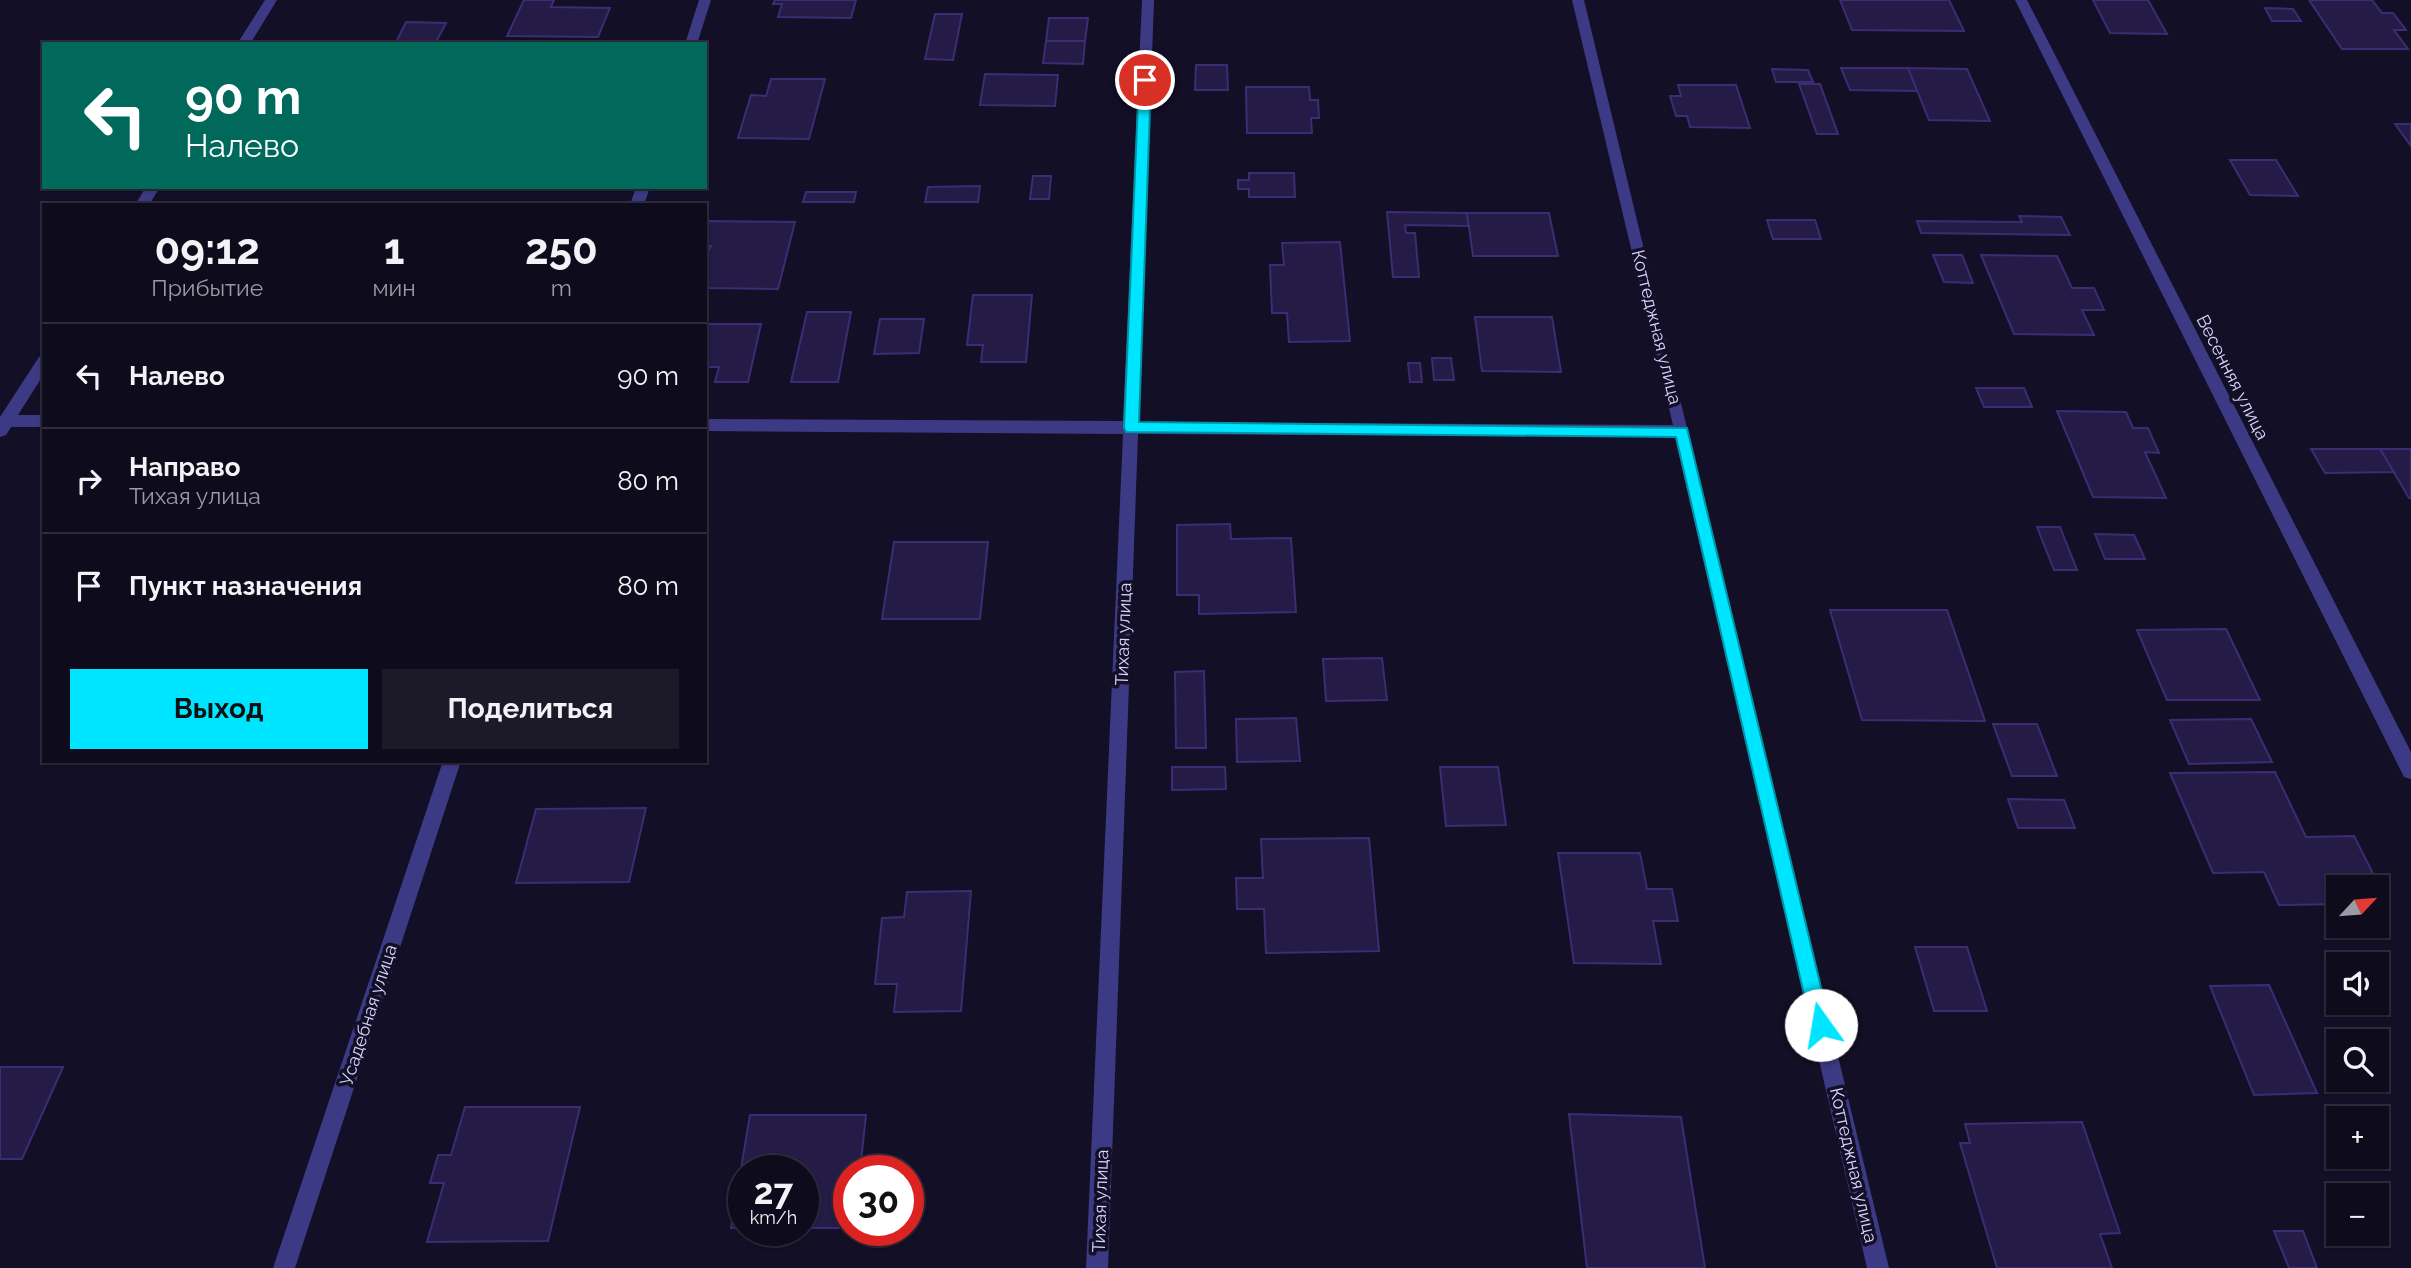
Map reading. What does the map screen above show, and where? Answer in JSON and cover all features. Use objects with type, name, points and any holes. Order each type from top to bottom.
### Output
[{"type":"street","points":[[244,42],[271,0]]},
{"type":"street","points":[[692,42],[705,0]]},
{"type":"street","name":"Тихая улица","points":[[1097,1268],[1148,0]]},
{"type":"street","name":"Коттеджная улица","points":[[1578,0],[1878,1268]]},
{"type":"street","name":"Весенняя улица","points":[[2021,0],[2411,771]]},
{"type":"street","points":[[3,426],[42,364]]},
{"type":"street","points":[[3,426],[42,421]]},
{"type":"street","points":[[707,425],[1682,432]]},
{"type":"street","name":"Усадебная улица","points":[[284,1268],[451,763]]},
{"type":"building","points":[[524,0],[554,0],[551,7],[610,8],[598,37],[507,36]]},
{"type":"building","points":[[775,0],[856,0],[851,18],[778,17],[782,4],[773,4]]},
{"type":"building","points":[[1840,0],[1949,0],[1964,31],[1852,30]]},
{"type":"building","points":[[2093,0],[2148,0],[2167,34],[2110,33]]},
{"type":"building","points":[[2309,0],[2372,0],[2382,13],[2393,13],[2406,30],[2394,30],[2408,49],[2342,49]]},
{"type":"building","points":[[2265,8],[2293,9],[2301,21],[2272,21]]},
{"type":"building","points":[[935,14],[962,14],[953,60],[925,59]]},
{"type":"building","points":[[1049,18],[1088,18],[1085,41],[1046,41]]},
{"type":"building","points":[[406,22],[446,23],[436,42],[396,42]]},
{"type":"building","points":[[1046,41],[1085,41],[1083,64],[1043,63]]},
{"type":"building","points":[[1196,65],[1227,65],[1228,90],[1195,90]]},
{"type":"building","points":[[1841,68],[1908,68],[1917,91],[1850,90]]},
{"type":"building","points":[[1908,68],[1967,69],[1990,121],[1929,120]]},
{"type":"building","points":[[1772,69],[1808,70],[1813,82],[1776,82]]},
{"type":"building","points":[[985,74],[1058,75],[1055,106],[980,105]]},
{"type":"building","points":[[771,79],[825,79],[809,139],[738,138],[751,95],[766,96]]},
{"type":"building","points":[[1799,84],[1820,84],[1838,134],[1817,134]]},
{"type":"building","points":[[1678,85],[1736,85],[1750,128],[1690,127],[1687,116],[1676,116],[1670,96],[1681,96]]},
{"type":"building","points":[[1246,87],[1309,87],[1310,100],[1318,100],[1319,118],[1311,118],[1312,133],[1247,133]]},
{"type":"building","points":[[2395,124],[2411,124],[2411,146]]},
{"type":"building","points":[[2230,160],[2276,160],[2298,196],[2250,195]]},
{"type":"building","points":[[1249,173],[1294,173],[1295,197],[1249,197],[1249,189],[1238,189],[1238,180],[1249,180]]},
{"type":"building","points":[[1033,176],[1051,176],[1049,199],[1030,199]]},
{"type":"building","points":[[980,186],[978,202],[925,202],[928,187]]},
{"type":"building","points":[[806,192],[856,192],[854,202],[803,202]]},
{"type":"building","points":[[1387,212],[1467,213],[1468,226],[1405,225],[1406,233],[1415,233],[1419,277],[1393,277]]},
{"type":"building","points":[[1467,213],[1549,213],[1558,256],[1473,256]]},
{"type":"building","points":[[2019,216],[2061,217],[2070,235],[1921,233],[1917,221],[2022,222]]},
{"type":"building","points":[[1767,220],[1815,220],[1821,239],[1773,239]]},
{"type":"building","points":[[708,221],[795,222],[778,289],[707,288],[707,254],[711,246],[707,246]]},
{"type":"building","points":[[1340,242],[1350,341],[1289,342],[1287,313],[1272,313],[1270,265],[1284,265],[1282,243]]},
{"type":"building","points":[[1933,255],[1962,255],[1973,283],[1944,282]]},
{"type":"building","points":[[1981,255],[2057,256],[2072,288],[2094,288],[2104,310],[2082,310],[2094,335],[2014,334]]},
{"type":"building","points":[[973,295],[1032,295],[1026,362],[981,362],[983,345],[967,345]]},
{"type":"building","points":[[807,312],[851,312],[838,382],[791,382]]},
{"type":"building","points":[[1475,317],[1552,317],[1561,372],[1482,371]]},
{"type":"building","points":[[880,319],[924,319],[919,353],[874,354]]},
{"type":"building","points":[[707,324],[761,324],[748,382],[715,382],[719,367],[707,367]]},
{"type":"building","points":[[1432,358],[1451,358],[1454,380],[1434,380]]},
{"type":"building","points":[[1408,363],[1420,363],[1422,382],[1410,382]]},
{"type":"building","points":[[1976,388],[2024,388],[2032,407],[1984,407]]},
{"type":"building","points":[[2057,411],[2126,412],[2133,428],[2148,428],[2159,453],[2145,452],[2166,498],[2093,497]]},
{"type":"building","points":[[2311,449],[2380,449],[2394,472],[2325,473]]},
{"type":"building","points":[[2380,449],[2411,449],[2411,498],[2409,498]]},
{"type":"building","points":[[1230,524],[1231,539],[1291,538],[1296,612],[1199,614],[1199,595],[1177,595],[1177,525]]},
{"type":"building","points":[[2037,527],[2060,527],[2077,570],[2054,570]]},
{"type":"building","points":[[2095,534],[2134,535],[2145,559],[2105,559]]},
{"type":"building","points":[[894,542],[988,542],[980,619],[882,619]]},
{"type":"building","points":[[1830,610],[1947,610],[1985,721],[1862,720]]},
{"type":"building","points":[[2226,629],[2260,700],[2167,700],[2137,630]]},
{"type":"building","points":[[1382,658],[1387,700],[1326,701],[1323,659]]},
{"type":"building","points":[[1204,671],[1206,748],[1176,748],[1175,672]]},
{"type":"building","points":[[1296,718],[1300,761],[1237,762],[1236,719]]},
{"type":"building","points":[[2251,719],[2272,762],[2189,764],[2170,720]]},
{"type":"building","points":[[1993,724],[2037,724],[2057,776],[2012,776]]},
{"type":"building","points":[[1172,767],[1225,767],[1226,789],[1172,790]]},
{"type":"building","points":[[1440,767],[1498,767],[1506,825],[1446,826]]},
{"type":"building","points":[[2275,772],[2306,837],[2354,836],[2374,875],[2326,875],[2326,904],[2279,905],[2264,872],[2213,873],[2170,773]]},
{"type":"building","points":[[2008,799],[2064,800],[2075,828],[2018,828]]},
{"type":"building","points":[[646,808],[629,882],[516,883],[536,809]]},
{"type":"building","points":[[1369,838],[1379,951],[1266,953],[1264,909],[1237,909],[1236,878],[1263,878],[1261,839]]},
{"type":"building","points":[[1558,853],[1640,853],[1647,889],[1672,889],[1678,921],[1653,921],[1661,964],[1574,963]]},
{"type":"building","points":[[971,891],[961,1011],[894,1012],[897,984],[875,984],[882,918],[904,917],[907,892]]},
{"type":"building","points":[[1915,947],[1967,947],[1987,1011],[1934,1011]]},
{"type":"building","points":[[2269,985],[2317,1093],[2254,1095],[2210,986]]},
{"type":"building","points":[[0,1067],[63,1067],[22,1159],[0,1159]]},
{"type":"building","points":[[465,1107],[580,1107],[548,1241],[427,1242],[444,1183],[430,1183],[438,1155],[451,1155]]},
{"type":"building","points":[[1569,1114],[1681,1117],[1705,1268],[1587,1268]]},
{"type":"building","points":[[750,1115],[866,1115],[862,1155],[833,1155],[833,1228],[819,1228],[819,1155],[743,1155]]},
{"type":"building","points":[[2082,1122],[2120,1233],[2100,1234],[2112,1268],[1997,1268],[1960,1143],[1970,1143],[1965,1124]]},
{"type":"building","points":[[2274,1231],[2303,1231],[2317,1268],[2289,1268]]},
{"type":"route","points":[[1145,80],[1131,428],[1682,432],[1821,1025]]}]
